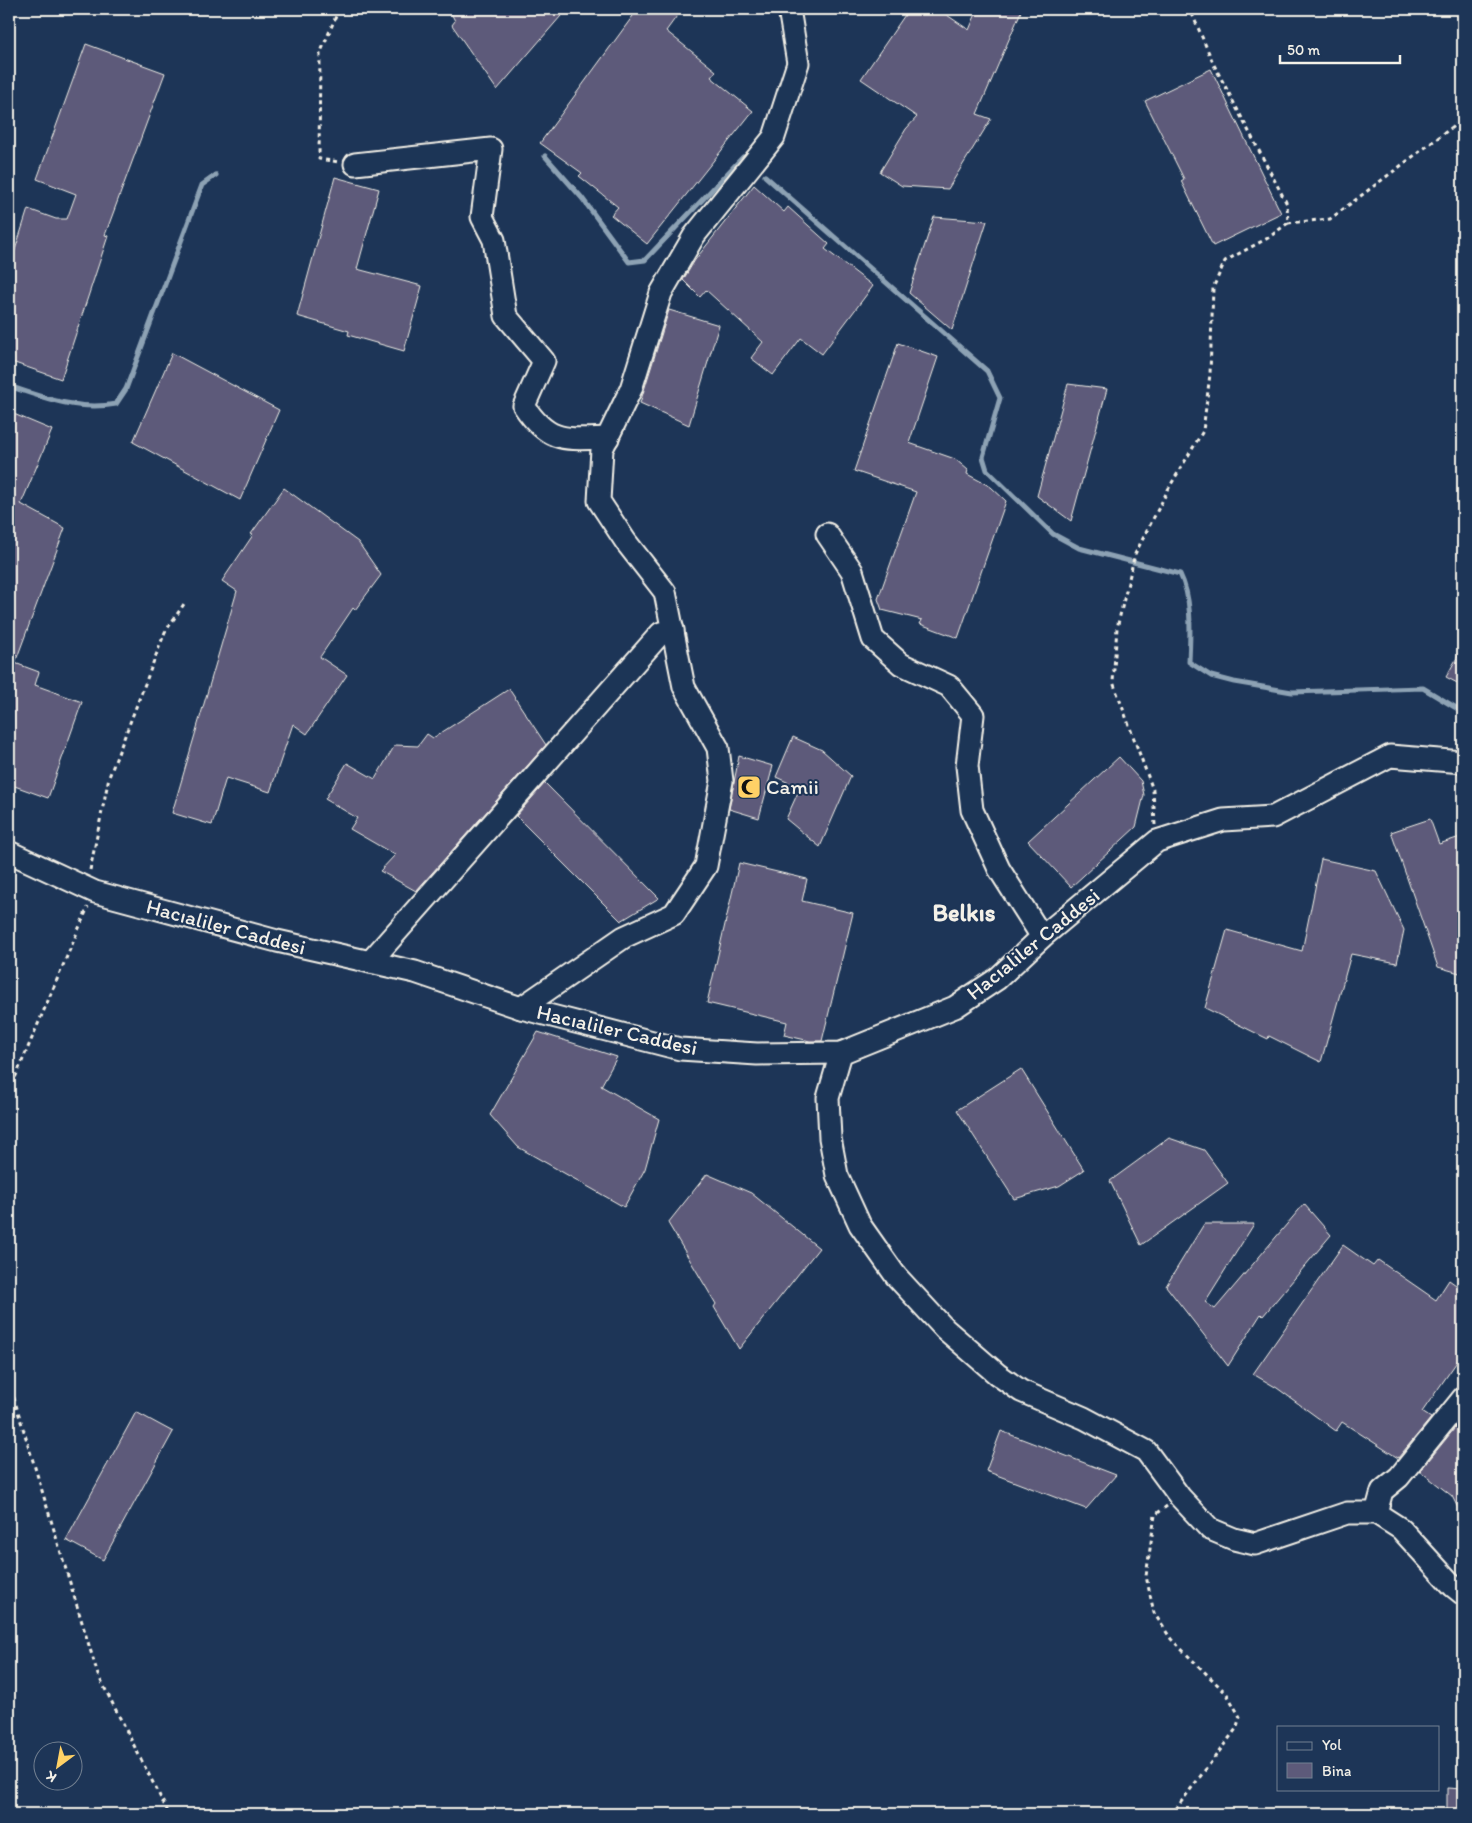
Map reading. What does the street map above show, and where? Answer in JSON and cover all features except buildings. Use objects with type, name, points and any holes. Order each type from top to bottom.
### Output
[{"type":"street","points":[[521,1008],[624,937],[674,914],[706,866],[722,781],[718,748],[684,687],[665,592],[626,542],[598,501],[602,448],[631,389],[661,293],[694,236],[774,137],[798,63],[789,9]]},
{"type":"street","points":[[355,164],[491,149],[482,216],[494,240],[506,316],[544,361],[524,406],[536,424],[560,439],[608,438]]},
{"type":"street","points":[[827,534],[852,571],[873,639],[901,664],[949,686],[973,715],[968,766],[972,810],[999,869],[1042,937]]},
{"type":"street","points":[[370,962],[661,633],[673,630]]},
{"type":"street","name":"Hacıaliler Caddesi","points":[[9,852],[90,890],[277,941],[415,972],[521,1008],[680,1049],[757,1054],[841,1053],[954,1007],[997,979],[1042,937],[1156,841],[1223,820],[1272,817],[1390,756],[1463,762]]},
{"type":"street","points":[[841,1053],[828,1098],[830,1138],[837,1175],[860,1225],[896,1276],[945,1329],[1021,1392],[1084,1418],[1146,1451],[1180,1497],[1210,1529],[1234,1539],[1255,1544],[1347,1513],[1376,1513],[1401,1529],[1452,1586],[1463,1594]]},
{"type":"street","points":[[1376,1513],[1382,1491],[1399,1477],[1463,1398]]},
{"type":"path","points":[[339,9],[320,54],[319,159],[355,164]]},
{"type":"path","points":[[1190,9],[1214,65],[1287,204],[1288,223]]},
{"type":"path","points":[[1156,841],[1153,790],[1113,682],[1117,628],[1135,554],[1170,486],[1203,431],[1210,374],[1213,288],[1225,261],[1268,238],[1288,223],[1330,219],[1463,119]]},
{"type":"path","points":[[9,1092],[90,890],[109,776],[165,632],[184,604]]},
{"type":"path","points":[[9,1382],[98,1675],[169,1814]]},
{"type":"path","points":[[1172,1814],[1236,1729],[1240,1716],[1227,1694],[1171,1639],[1154,1613],[1146,1576],[1154,1515],[1180,1497]]},
{"type":"waterway","points":[[545,156],[582,198],[629,262],[645,260],[743,157]]},
{"type":"waterway","points":[[9,386],[48,399],[75,405],[102,406],[116,404],[126,389],[202,185],[216,175]]},
{"type":"waterway","points":[[765,176],[987,371],[1000,398],[983,457],[987,470],[1053,534],[1079,548],[1180,574],[1189,606],[1189,662],[1211,676],[1292,692],[1423,688],[1463,712]]},
{"type":"place","name":"Camii","points":[[749,787]]},
{"type":"district","name":"Belkıs","points":[[964,913]]}]
